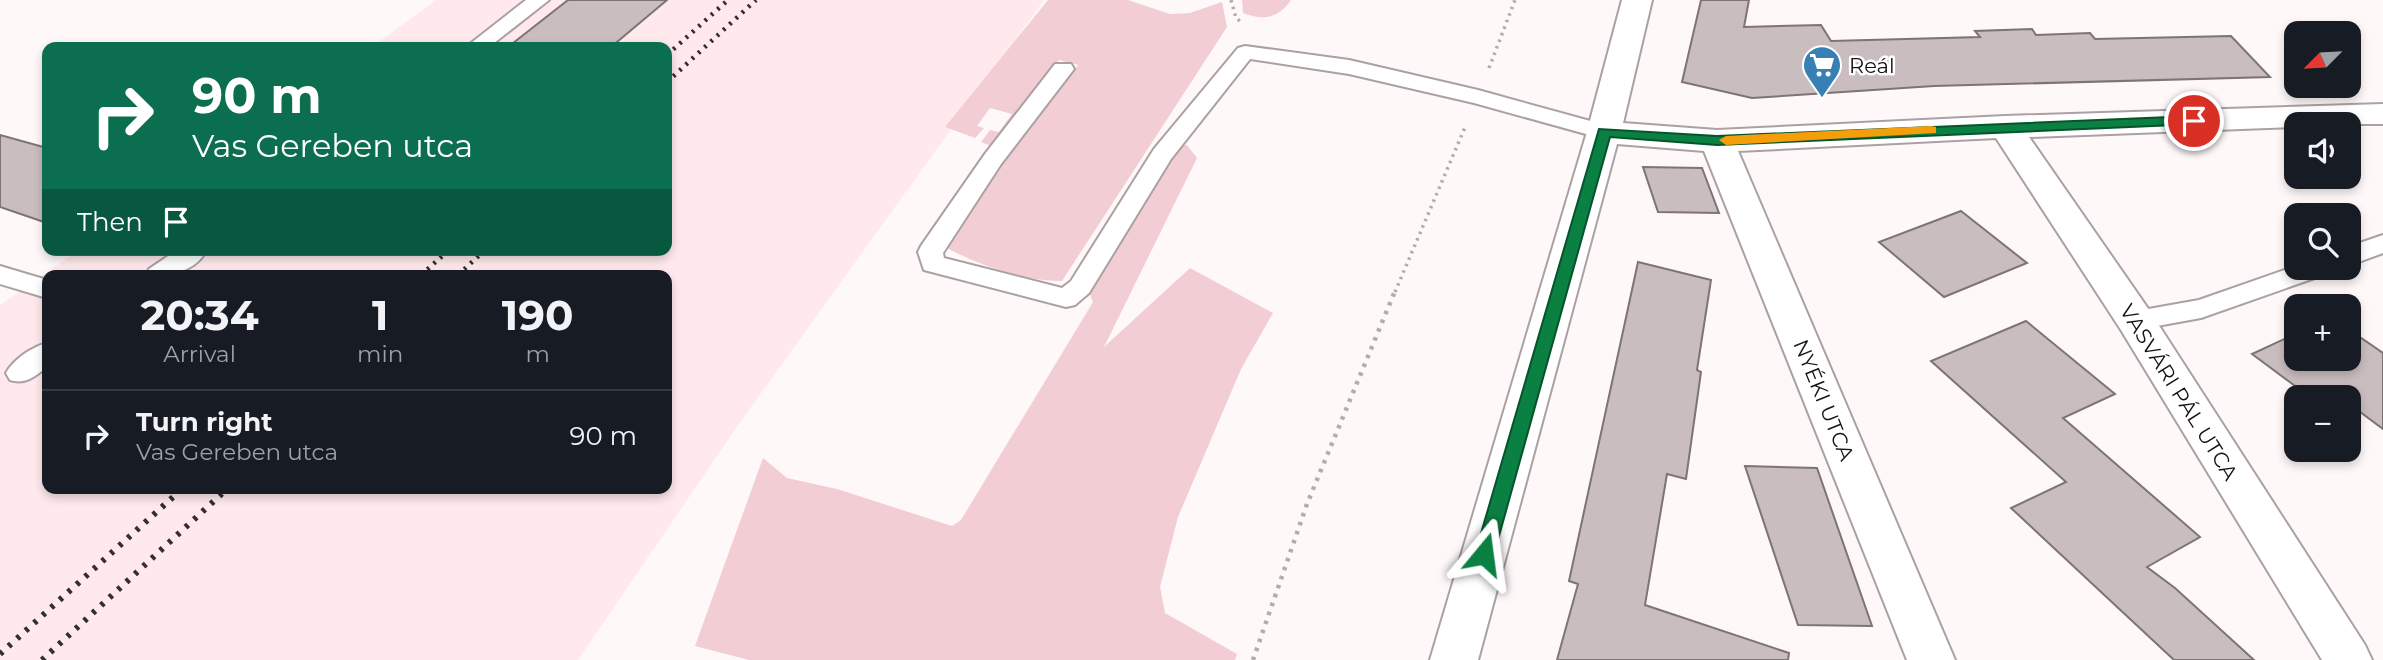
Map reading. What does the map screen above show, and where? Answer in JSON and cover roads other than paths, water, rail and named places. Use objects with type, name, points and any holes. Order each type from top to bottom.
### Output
[{"type":"street","points":[[1454,660],[1604,132],[1637,0]]},
{"type":"street","points":[[1604,132],[1717,141],[2005,127],[2383,114]]},
{"type":"street","name":"VASVÁRI PÁL UTCA","points":[[2005,127],[2135,320],[2348,660]]},
{"type":"street","name":"NYÉKI UTCA","points":[[1717,141],[1931,660]]},
{"type":"lane","points":[[483,42],[539,0]]},
{"type":"lane","points":[[1063,69],[993,159],[930,252],[933,264],[1066,298],[1080,287],[1162,154],[1245,52],[1349,66],[1478,97],[1604,132]]},
{"type":"lane","points":[[2361,252],[2383,244]]},
{"type":"lane","points":[[165,270],[185,256]]},
{"type":"lane","points":[[0,275],[42,288]]},
{"type":"lane","points":[[2135,320],[2201,309],[2284,280]]},
{"type":"lane","points":[[20,373],[42,357]]},
{"type":"railway","points":[[672,50],[728,0]]},
{"type":"railway","points":[[672,77],[756,0]]},
{"type":"railway","points":[[427,270],[442,256]]},
{"type":"railway","points":[[463,270],[479,256]]},
{"type":"railway","points":[[0,654],[176,494]]},
{"type":"railway","points":[[42,660],[222,494]]},
{"type":"place","name":"Reál","points":[[1822,99]]}]
